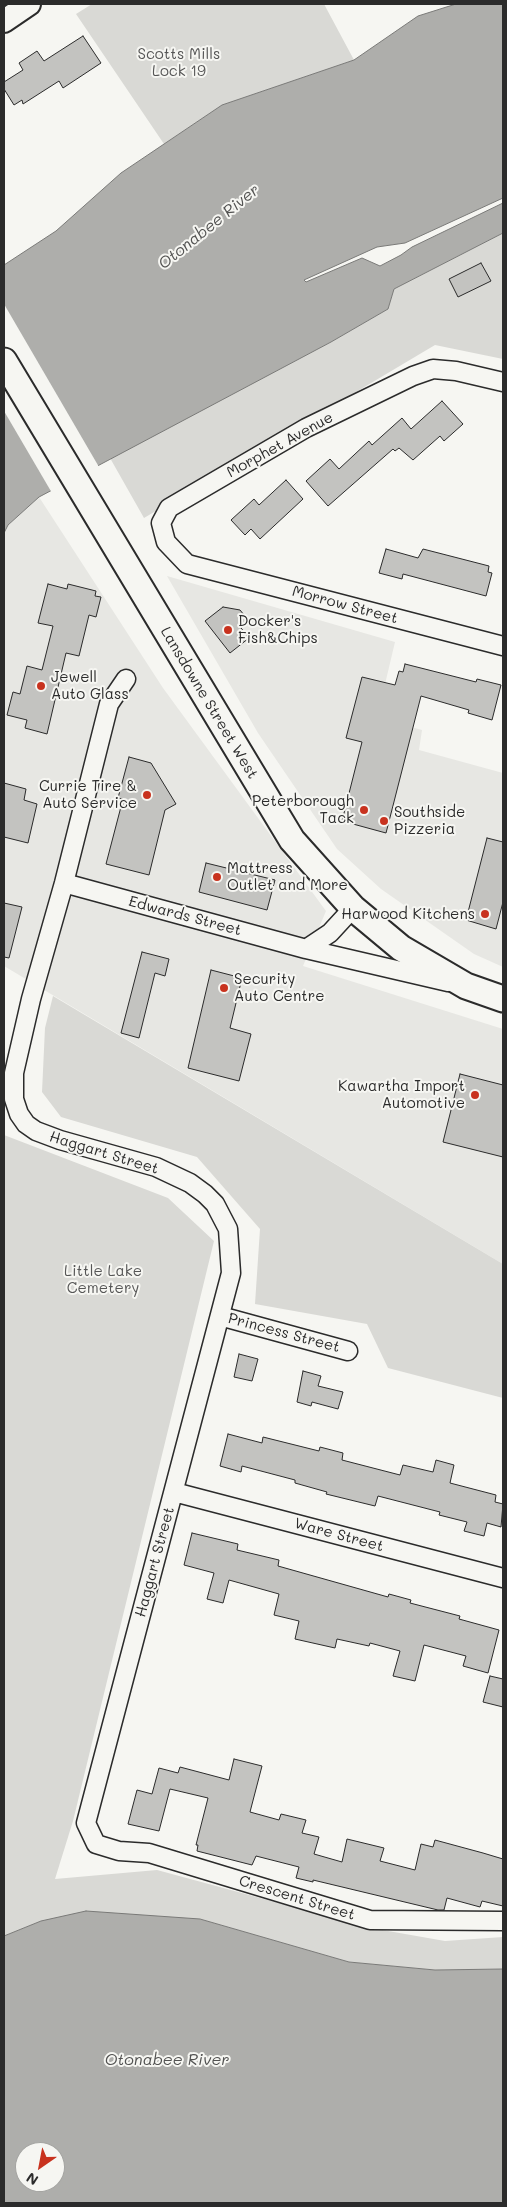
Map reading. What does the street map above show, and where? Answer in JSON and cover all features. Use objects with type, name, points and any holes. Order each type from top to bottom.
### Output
[{"type":"main road","name":"Lansdowne Street West","points":[[4,361],[292,840],[353,908],[401,948],[466,986],[503,999]]},
{"type":"street","points":[[4,22],[29,4]]},
{"type":"street","name":"Morphet Avenue","points":[[187,564],[166,542],[161,523],[169,508],[306,428],[412,376],[433,369],[456,371],[503,382]]},
{"type":"street","name":"Morrow Street","points":[[187,564],[503,646]]},
{"type":"street","name":"Haggart Street","points":[[96,1844],[86,1823],[231,1273],[228,1229],[210,1199],[190,1183],[156,1167],[60,1140],[36,1130],[26,1124],[19,1114],[14,1099],[14,1073],[31,999],[64,883],[109,704],[126,679]]},
{"type":"street","name":"Edwards Street","points":[[64,883],[306,949],[466,986]]},
{"type":"street","points":[[306,949],[330,933],[353,908]]},
{"type":"street","name":"Princess Street","points":[[220,1316],[348,1351]]},
{"type":"street","name":"Ware Street","points":[[174,1492],[503,1578]]},
{"type":"street","name":"Crescent Street","points":[[96,1844],[120,1851],[149,1853],[370,1920],[503,1921]]},
{"type":"shaded area","points":[[39,497],[163,688],[326,911],[303,966],[503,1029],[503,1264],[4,966],[4,533],[8,525]]},
{"type":"shaded area","points":[[167,576],[395,642],[377,718],[422,730],[419,750],[503,773],[503,967],[474,954],[381,889],[337,849],[258,733]]},
{"type":"green space","name":"Scotts Mills Lock 19","points":[[92,4],[324,4],[354,60],[222,105],[164,144],[76,14]]},
{"type":"green space","points":[[503,233],[503,359],[435,345],[144,518],[110,458],[331,342],[388,309],[394,289]]},
{"type":"green space","points":[[53,996],[503,1264],[503,1398],[388,1368],[367,1324],[255,1304],[260,1229],[197,1157],[61,1117],[42,1092],[45,1028]]},
{"type":"green space","name":"Little Lake Cemetery","points":[[4,1135],[168,1198],[214,1241],[73,1821],[55,1879],[157,1870],[371,1928],[445,1941],[503,1937],[503,1969],[435,1970],[349,1962],[200,1919],[41,1921],[4,1936]]},
{"type":"water","name":"Otonabee River","points":[[456,4],[503,4],[503,198],[405,243],[377,247],[304,280],[306,282],[362,258],[380,266],[412,247],[503,203],[503,233],[394,289],[388,309],[331,342],[39,497],[8,525],[4,533],[4,265],[56,231],[121,173],[222,105],[354,60],[418,16]]},
{"type":"water","name":"Otonabee River","points":[[86,1911],[200,1919],[349,1962],[435,1970],[503,1969],[503,2203],[4,2203],[4,1936],[41,1921]]},
{"type":"pier","points":[[4,304],[99,467],[52,493],[4,411]]},
{"type":"building","points":[[83,36],[101,63],[63,88],[59,81],[23,104],[22,100],[14,105],[4,89],[4,82],[23,70],[19,63],[37,51],[44,61]]},
{"type":"building","points":[[481,263],[491,281],[458,297],[449,279]]},
{"type":"building","points":[[442,401],[463,424],[444,441],[440,436],[413,460],[399,448],[395,451],[393,449],[328,506],[306,481],[330,459],[339,469],[369,441],[372,445],[402,418],[411,429]]},
{"type":"building","points":[[286,480],[303,499],[260,539],[251,529],[245,535],[231,520],[254,499],[259,505]]},
{"type":"building","points":[[386,549],[418,558],[423,549],[489,566],[488,572],[492,573],[486,596],[403,574],[402,579],[379,573]]},
{"type":"building","points":[[48,584],[67,589],[68,584],[96,591],[95,596],[101,597],[96,617],[89,615],[79,656],[66,653],[47,734],[25,728],[27,720],[7,715],[13,692],[20,694],[27,666],[42,670],[53,626],[38,623]]},
{"type":"building","points":[[223,607],[240,610],[249,621],[241,628],[249,638],[230,653],[205,621]]},
{"type":"building","points":[[405,664],[476,682],[477,679],[501,685],[492,720],[468,713],[469,710],[421,696],[386,833],[342,821],[362,742],[346,738],[362,677],[395,685],[399,671],[403,672]]},
{"type":"building","points":[[129,757],[151,763],[176,804],[165,810],[149,875],[106,864],[123,799],[118,798]]},
{"type":"building","points":[[4,783],[26,789],[24,800],[37,804],[28,843],[4,837]]},
{"type":"building","points":[[487,838],[503,842],[503,902],[496,929],[466,920]]},
{"type":"building","points":[[206,863],[275,880],[267,910],[199,892]]},
{"type":"building","points":[[4,903],[22,907],[9,958],[4,957]]},
{"type":"building","points":[[142,952],[169,959],[165,976],[155,973],[139,1038],[121,1033]]},
{"type":"building","points":[[211,970],[242,978],[230,1028],[251,1034],[239,1081],[188,1068]]},
{"type":"building","points":[[460,1074],[503,1085],[503,1157],[443,1142]]},
{"type":"building","points":[[239,1354],[258,1359],[252,1381],[234,1377]]},
{"type":"building","points":[[303,1371],[321,1376],[318,1386],[343,1392],[338,1409],[312,1402],[311,1406],[297,1402]]},
{"type":"building","points":[[228,1434],[262,1443],[263,1437],[319,1451],[320,1447],[343,1453],[342,1460],[400,1475],[403,1465],[433,1472],[436,1460],[454,1465],[450,1483],[496,1495],[495,1502],[503,1504],[501,1527],[487,1523],[484,1536],[464,1531],[467,1522],[439,1515],[440,1512],[378,1496],[375,1506],[326,1494],[327,1492],[295,1483],[295,1480],[242,1466],[241,1472],[220,1466]]},
{"type":"building","points":[[192,1533],[238,1544],[237,1550],[279,1560],[278,1566],[388,1597],[389,1594],[411,1600],[410,1603],[460,1616],[459,1619],[499,1630],[488,1673],[463,1666],[466,1656],[424,1645],[415,1681],[393,1676],[400,1651],[370,1643],[369,1646],[337,1639],[335,1648],[295,1639],[299,1621],[274,1615],[279,1594],[229,1580],[223,1603],[207,1599],[214,1573],[184,1565]]},
{"type":"building","points":[[490,1676],[503,1679],[503,1707],[483,1702]]},
{"type":"building","points":[[234,1759],[262,1766],[250,1812],[279,1820],[281,1814],[306,1820],[302,1833],[319,1837],[314,1854],[342,1862],[347,1839],[384,1848],[380,1861],[415,1870],[421,1844],[433,1847],[435,1840],[483,1853],[503,1859],[503,1906],[482,1901],[480,1907],[447,1898],[444,1910],[438,1910],[313,1880],[313,1882],[296,1878],[299,1867],[256,1856],[252,1865],[197,1851],[198,1845],[196,1845],[208,1798],[170,1789],[159,1831],[128,1824],[137,1790],[152,1794],[159,1768],[178,1773],[180,1767],[229,1780]]},
{"type":"place","name":"Docker's Fish&Chips","points":[[228,630]]},
{"type":"place","name":"Jewell Auto Glass","points":[[41,686]]},
{"type":"place","name":"Currie Tire & Auto Service","points":[[147,795]]},
{"type":"place","name":"Peterborough Tack","points":[[364,810]]},
{"type":"place","name":"Southside Pizzeria","points":[[384,821]]},
{"type":"place","name":"Mattress Outlet and More","points":[[217,877]]},
{"type":"place","name":"Harwood Kitchens","points":[[485,914]]},
{"type":"place","name":"Security Auto Centre","points":[[224,988]]},
{"type":"place","name":"Kawartha Import Automotive","points":[[475,1095]]}]
